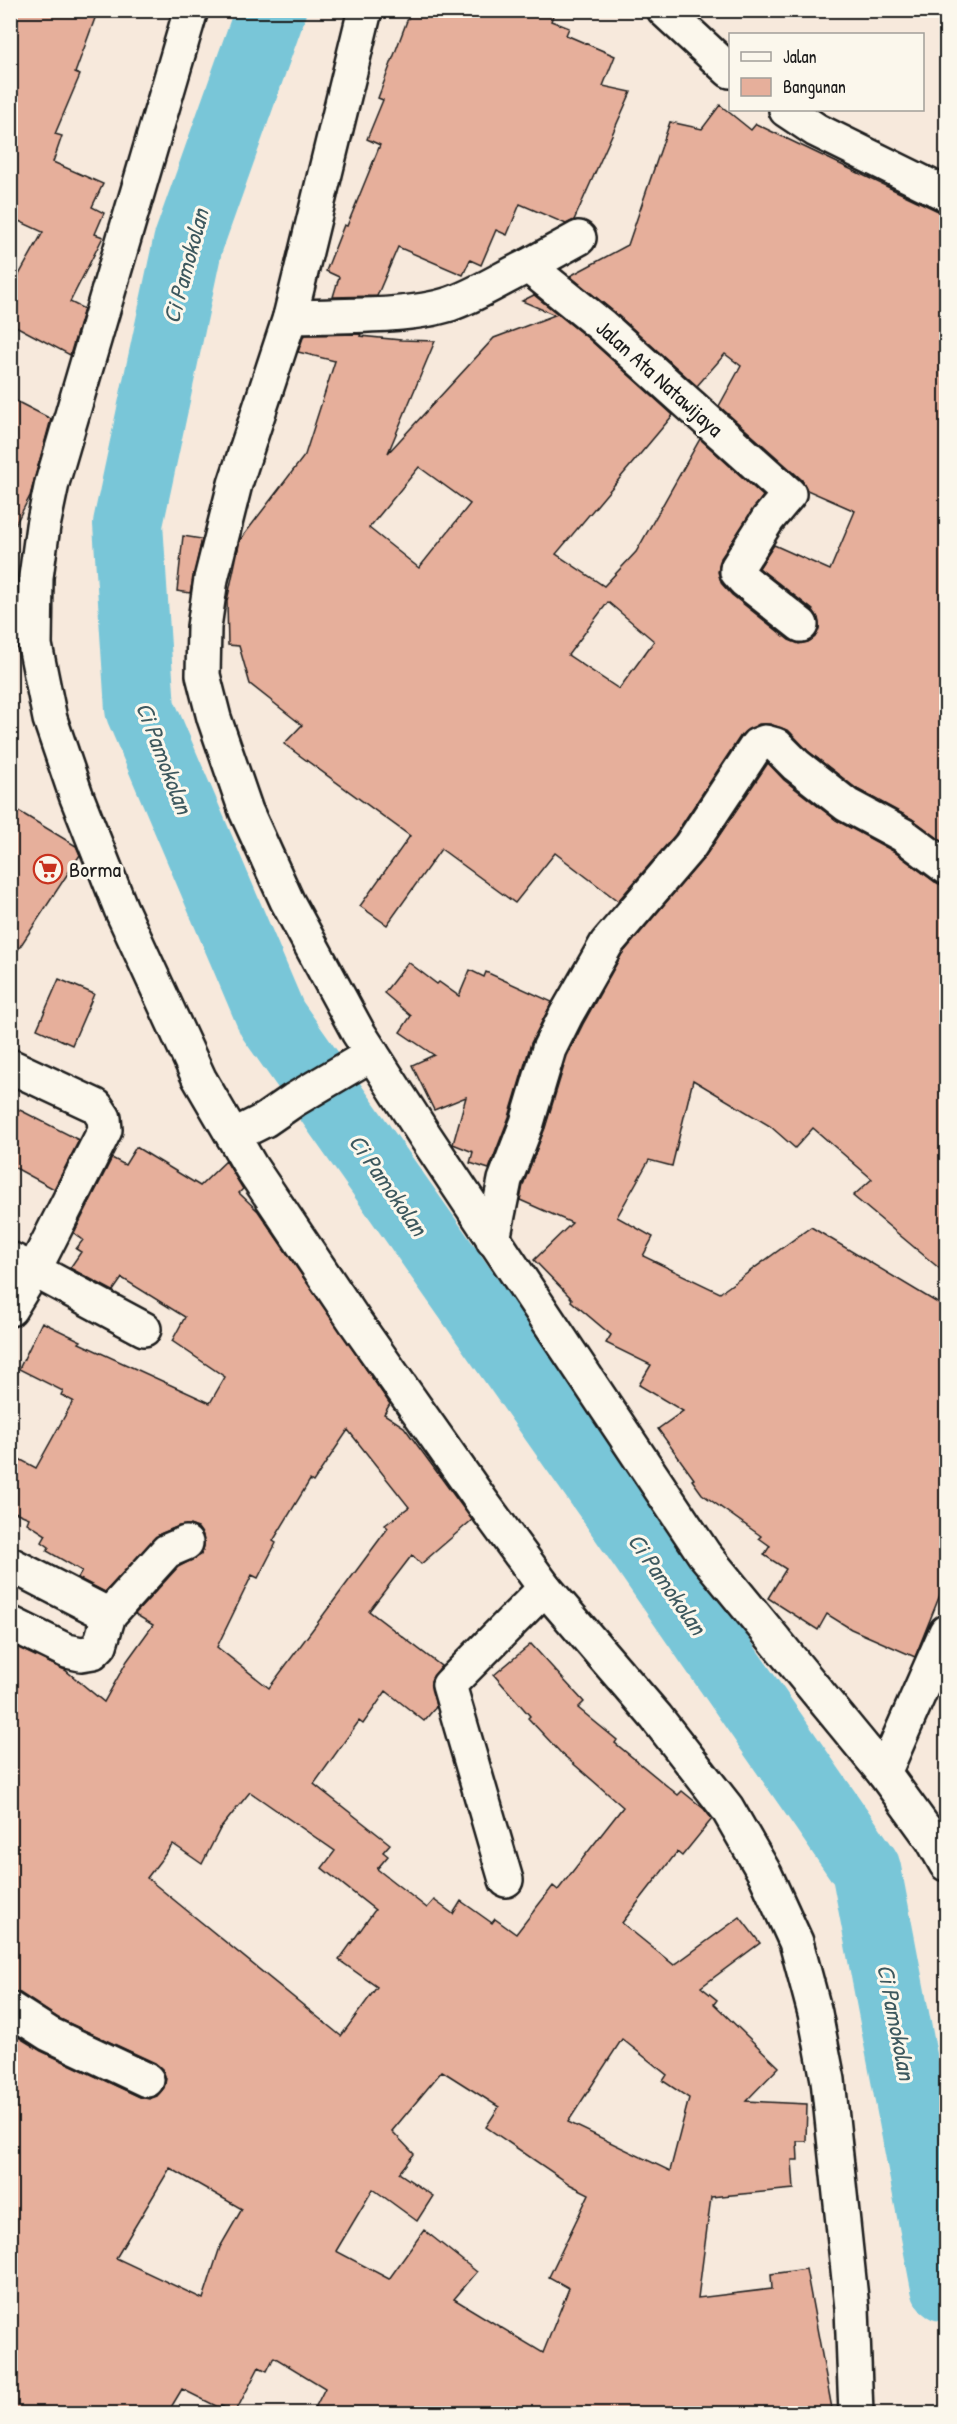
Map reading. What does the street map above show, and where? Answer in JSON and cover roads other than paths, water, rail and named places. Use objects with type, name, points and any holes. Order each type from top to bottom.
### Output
[{"type":"street","points":[[191,10],[52,483],[42,526],[36,577],[35,645],[50,719],[76,795],[121,909],[199,1078],[233,1136],[356,1323],[545,1588],[656,1717],[727,1808],[765,1874],[796,1942],[815,2013],[828,2080],[852,2308],[856,2414]]},
{"type":"street","points":[[365,10],[290,317],[236,484],[211,579],[204,627],[203,675],[214,718],[246,811],[287,901],[358,1032],[359,1062],[493,1240],[704,1554],[884,1773],[932,1839],[946,1864]]},
{"type":"street","points":[[664,10],[729,70]]},
{"type":"street","points":[[788,111],[816,130],[946,194]]},
{"type":"street","points":[[290,317],[402,312],[448,305],[478,292],[579,238]]},
{"type":"street","name":"Jalan Ata Natawijaya","points":[[528,266],[601,325],[789,494],[758,534],[737,568],[737,572],[801,625]]},
{"type":"street","points":[[493,1240],[505,1180],[526,1124],[549,1049],[566,1015],[607,943],[690,846],[757,745],[765,742],[776,745],[796,765],[847,805],[903,835],[946,867]]},
{"type":"street","points":[[233,1136],[265,1120],[359,1062]]},
{"type":"street","points":[[10,1066],[96,1106],[104,1118],[105,1130],[22,1264],[10,1309]]},
{"type":"street","points":[[22,1264],[144,1329]]},
{"type":"street","points":[[10,1623],[67,1651],[81,1654],[93,1653],[99,1645],[109,1615],[167,1551],[186,1543]]},
{"type":"street","points":[[10,1564],[109,1615]]},
{"type":"street","points":[[506,1880],[449,1685],[545,1588]]},
{"type":"street","points":[[884,1773],[946,1632]]},
{"type":"street","points":[[10,2009],[49,2034],[147,2080]]},
{"type":"waterway","name":"Ci Pamokolan","points":[[271,10],[188,243],[128,524],[140,709],[272,1019],[610,1499],[866,1869],[946,2287]]},
{"type":"place","name":"Borma","points":[[48,869]]}]
